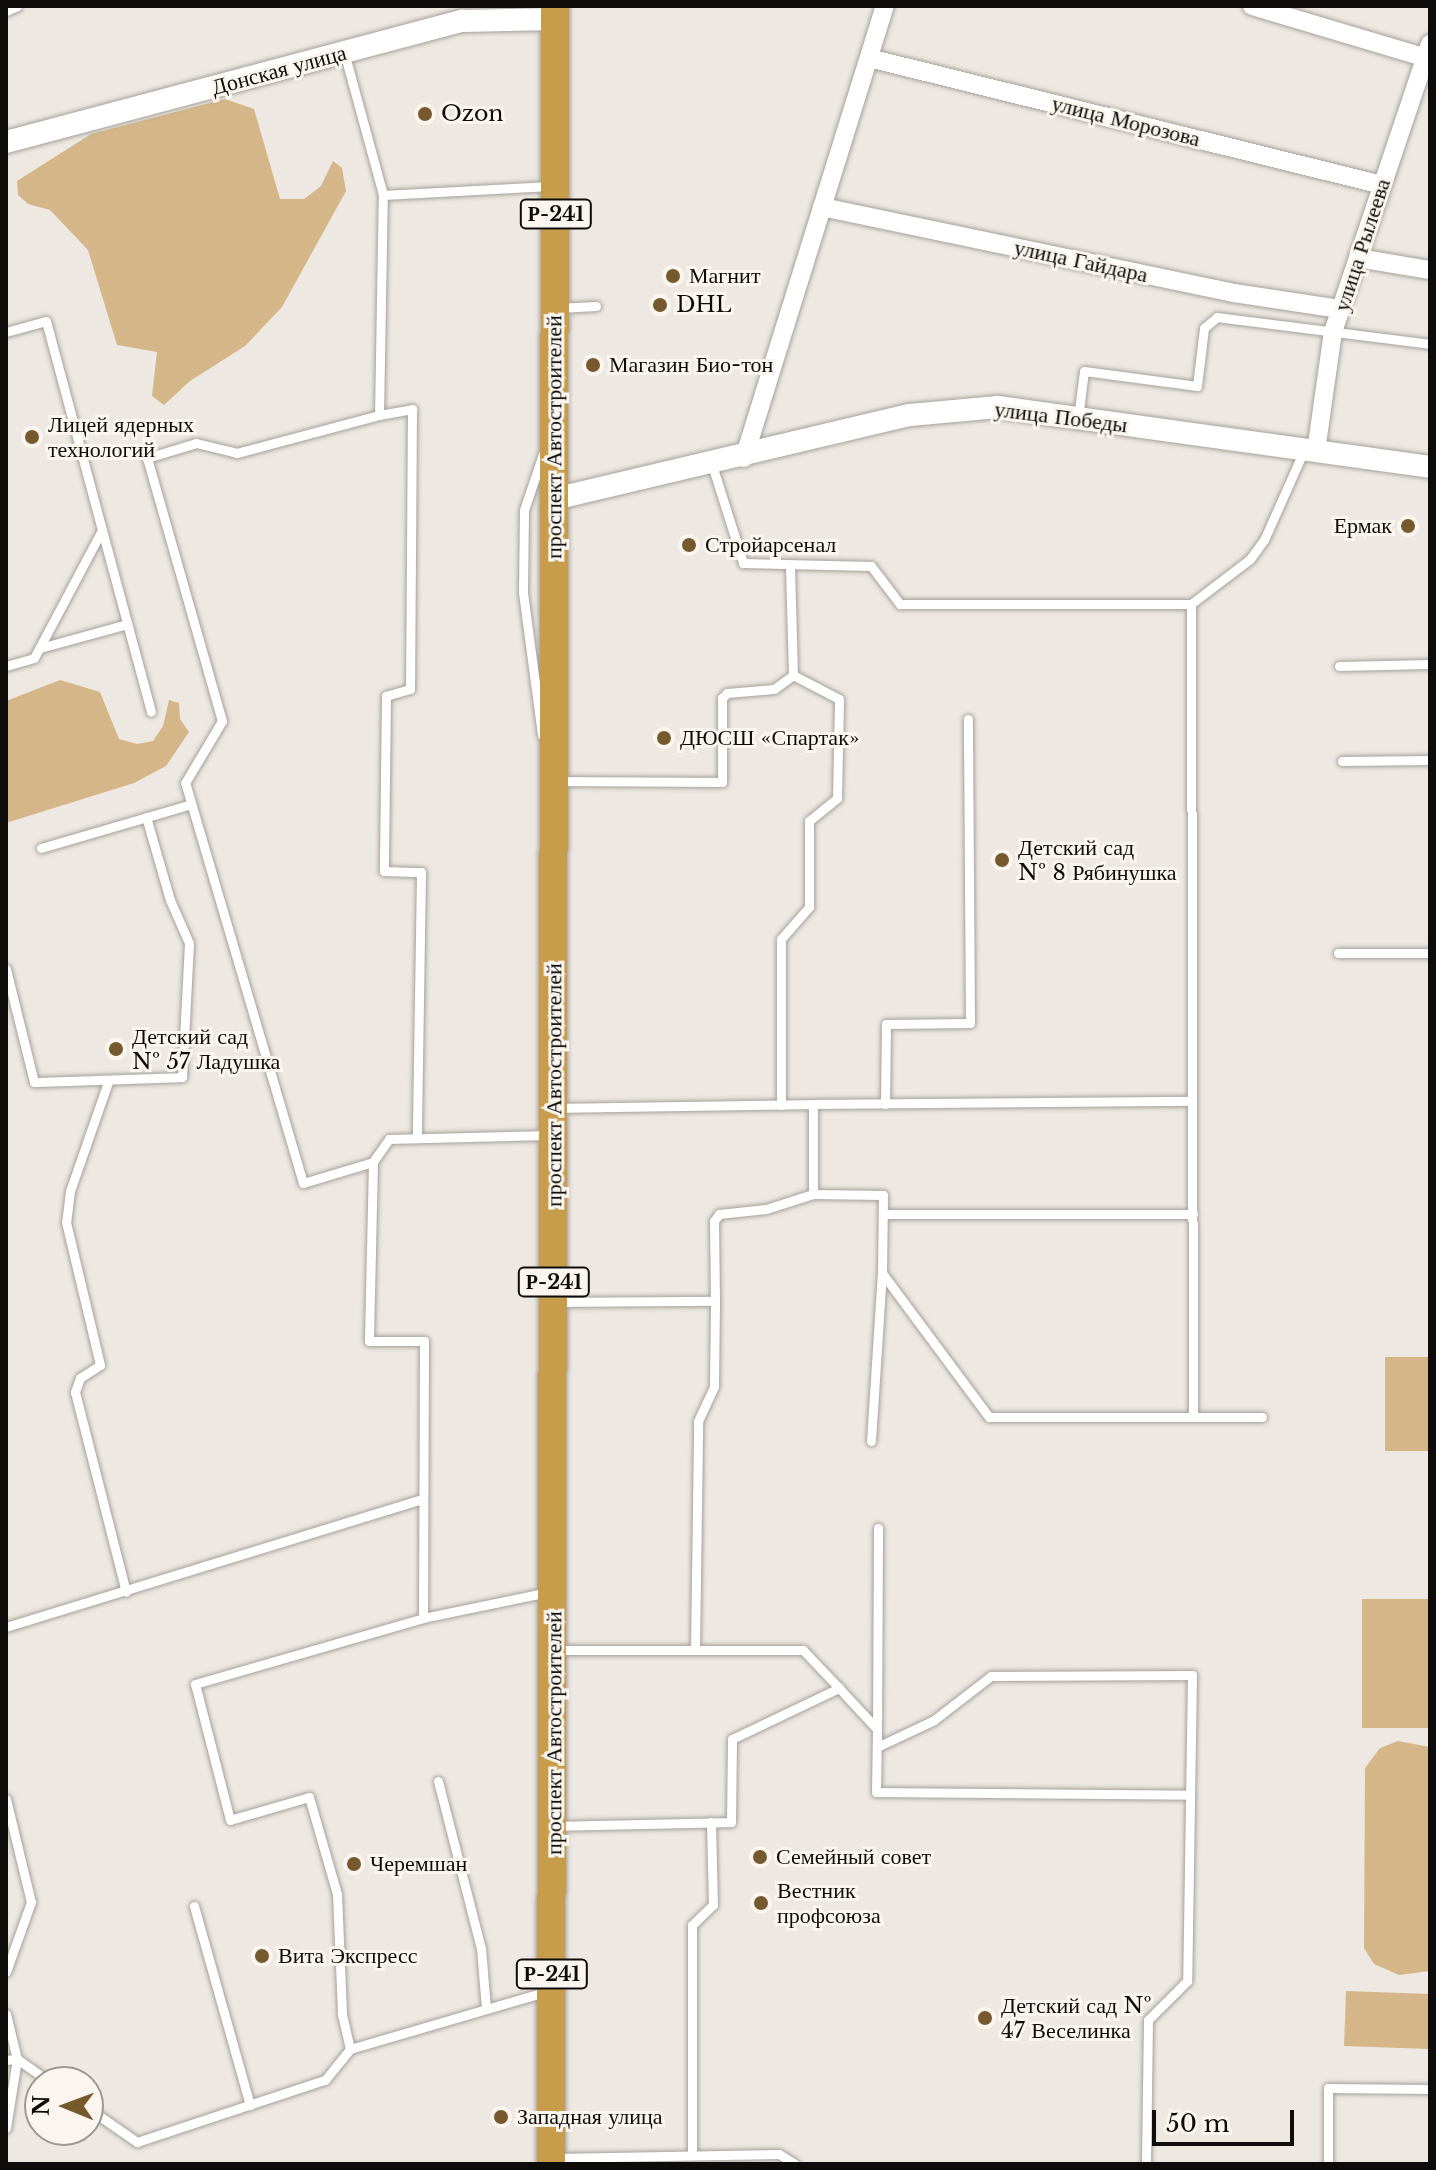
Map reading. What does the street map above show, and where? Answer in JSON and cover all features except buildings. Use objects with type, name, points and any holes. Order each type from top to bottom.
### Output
[{"type":"highway","name":"проспект Автостроителей","points":[[551,2161],[555,1826],[554,12]]},
{"type":"street","points":[[744,458],[885,6]]},
{"type":"street","points":[[1252,6],[1428,53]]},
{"type":"street","name":"Донская улица","points":[[6,142],[462,21],[554,12]]},
{"type":"street","name":"улица Рылеева","points":[[1310,450],[1333,332],[1428,53]]},
{"type":"street","name":"улица Морозова","points":[[869,58],[1382,185]]},
{"type":"street","name":"улица Гайдара","points":[[822,207],[1234,293],[1340,309]]},
{"type":"street","points":[[1358,258],[1430,270]]},
{"type":"street","name":"улица Победы","points":[[554,499],[744,458],[910,415],[998,407],[1430,467]]},
{"type":"lane","points":[[6,11],[17,6]]},
{"type":"lane","points":[[344,52],[383,195],[379,415]]},
{"type":"lane","points":[[383,195],[556,185]]},
{"type":"lane","points":[[555,308],[596,306]]},
{"type":"lane","points":[[1078,418],[1084,371],[1197,386],[1204,328],[1209,319],[1430,344]]},
{"type":"lane","points":[[6,332],[46,321],[151,712]]},
{"type":"lane","points":[[373,1162],[303,1183],[185,783],[222,721],[147,458],[196,443],[237,453],[412,409],[410,689],[386,696],[384,871],[421,872],[417,1138]]},
{"type":"lane","points":[[555,421],[524,510],[523,592],[534,697],[553,781],[722,782],[722,698],[727,693],[774,689],[793,675]]},
{"type":"lane","points":[[1193,1417],[1191,604],[1205,588],[1250,559],[1264,540],[1310,450]]},
{"type":"lane","points":[[712,465],[743,563],[790,567],[871,566],[900,604],[1191,604]]},
{"type":"lane","points":[[6,666],[34,658],[102,530]]},
{"type":"lane","points":[[790,567],[793,675]]},
{"type":"lane","points":[[40,648],[127,624]]},
{"type":"lane","points":[[1339,666],[1430,664]]},
{"type":"lane","points":[[781,1105],[781,939],[809,907],[809,821],[837,798],[839,699],[793,675]]},
{"type":"lane","points":[[885,1104],[886,1024],[970,1023],[968,719]]},
{"type":"lane","points":[[1342,761],[1430,760]]},
{"type":"lane","points":[[41,848],[191,804]]},
{"type":"lane","points":[[6,969],[34,1082],[108,1082],[182,1077],[189,943],[170,900],[146,817]]},
{"type":"lane","points":[[1338,953],[1430,953]]},
{"type":"lane","points":[[108,1082],[70,1191],[66,1222],[100,1365],[80,1378],[75,1392],[126,1592]]},
{"type":"lane","points":[[423,1618],[420,1500],[424,1341],[369,1341],[373,1162],[389,1139],[555,1121],[781,1105],[1192,1101]]},
{"type":"lane","points":[[813,1104],[813,1194]]},
{"type":"lane","points":[[695,1650],[698,1421],[714,1386],[714,1221],[719,1214],[766,1209],[813,1194],[883,1195],[882,1273],[871,1441]]},
{"type":"lane","points":[[883,1214],[1193,1214]]},
{"type":"lane","points":[[882,1273],[989,1417],[1262,1417]]},
{"type":"lane","points":[[554,1302],[715,1301]]},
{"type":"lane","points":[[6,1627],[420,1500]]},
{"type":"lane","points":[[878,1528],[876,1792],[1190,1795]]},
{"type":"lane","points":[[350,2049],[342,2013],[337,1894],[309,1797],[230,1820],[195,1684],[423,1618],[554,1591]]},
{"type":"lane","points":[[555,1650],[803,1650],[877,1729]]},
{"type":"lane","points":[[877,1747],[934,1720],[991,1676],[1192,1675],[1187,1981],[1148,2020],[1146,2164]]},
{"type":"lane","points":[[555,1826],[731,1822],[732,1739],[839,1688]]},
{"type":"lane","points":[[438,1781],[481,1948],[486,2009]]},
{"type":"lane","points":[[6,1799],[31,1902],[6,1972]]},
{"type":"lane","points":[[692,2155],[692,1925],[713,1905],[711,1822]]},
{"type":"lane","points":[[194,1906],[250,2105]]},
{"type":"lane","points":[[104,2119],[137,2142],[325,2080],[350,2049],[552,1989]]},
{"type":"lane","points":[[6,2014],[12,2059],[6,2128]]},
{"type":"lane","points":[[1328,2164],[1328,2088],[1430,2089]]},
{"type":"lane","points":[[551,2161],[779,2154],[795,2164]]},
{"type":"shaded area","points":[[225,99],[254,109],[280,199],[304,199],[321,186],[333,161],[342,168],[346,191],[282,307],[245,346],[190,381],[164,405],[152,396],[157,352],[117,345],[88,250],[50,210],[28,204],[18,195],[17,181],[91,134]]},
{"type":"shaded area","points":[[60,680],[100,692],[119,739],[137,744],[153,741],[163,726],[169,700],[179,703],[180,719],[189,732],[166,766],[134,783],[6,823],[6,701]]},
{"type":"shaded area","points":[[1385,1357],[1430,1357],[1430,1451],[1385,1451]]},
{"type":"shaded area","points":[[1362,1599],[1430,1599],[1430,1728],[1362,1728]]},
{"type":"shaded area","points":[[1398,1741],[1430,1747],[1430,1971],[1399,1975],[1374,1964],[1364,1948],[1365,1768],[1380,1748]]},
{"type":"shaded area","points":[[1346,1991],[1430,1994],[1428,2049],[1344,2046]]},
{"type":"place","name":"Ozon","points":[[425,114]]},
{"type":"place","name":"Магнит","points":[[673,276]]},
{"type":"place","name":"DHL","points":[[660,305]]},
{"type":"place","name":"Магазин Био-тон","points":[[593,365]]},
{"type":"place","name":"Лицей ядерных технологий","points":[[32,437]]},
{"type":"place","name":"Ермак","points":[[1408,526]]},
{"type":"place","name":"Стройарсенал","points":[[689,545]]},
{"type":"place","name":"ДЮСШ «Спартак»","points":[[664,738]]},
{"type":"place","name":"Детский сад № 8 Рябинушка","points":[[1002,860]]},
{"type":"place","name":"Детский сад № 57 Ладушка","points":[[116,1049]]},
{"type":"place","name":"Семейный совет","points":[[760,1857]]},
{"type":"place","name":"Черемшан","points":[[354,1864]]},
{"type":"place","name":"Вестник профсоюза","points":[[761,1903]]},
{"type":"place","name":"Вита Экспресс","points":[[262,1956]]},
{"type":"place","name":"Детский сад № 47 Веселинка","points":[[985,2018]]},
{"type":"place","name":"Западная улица","points":[[501,2117]]}]
